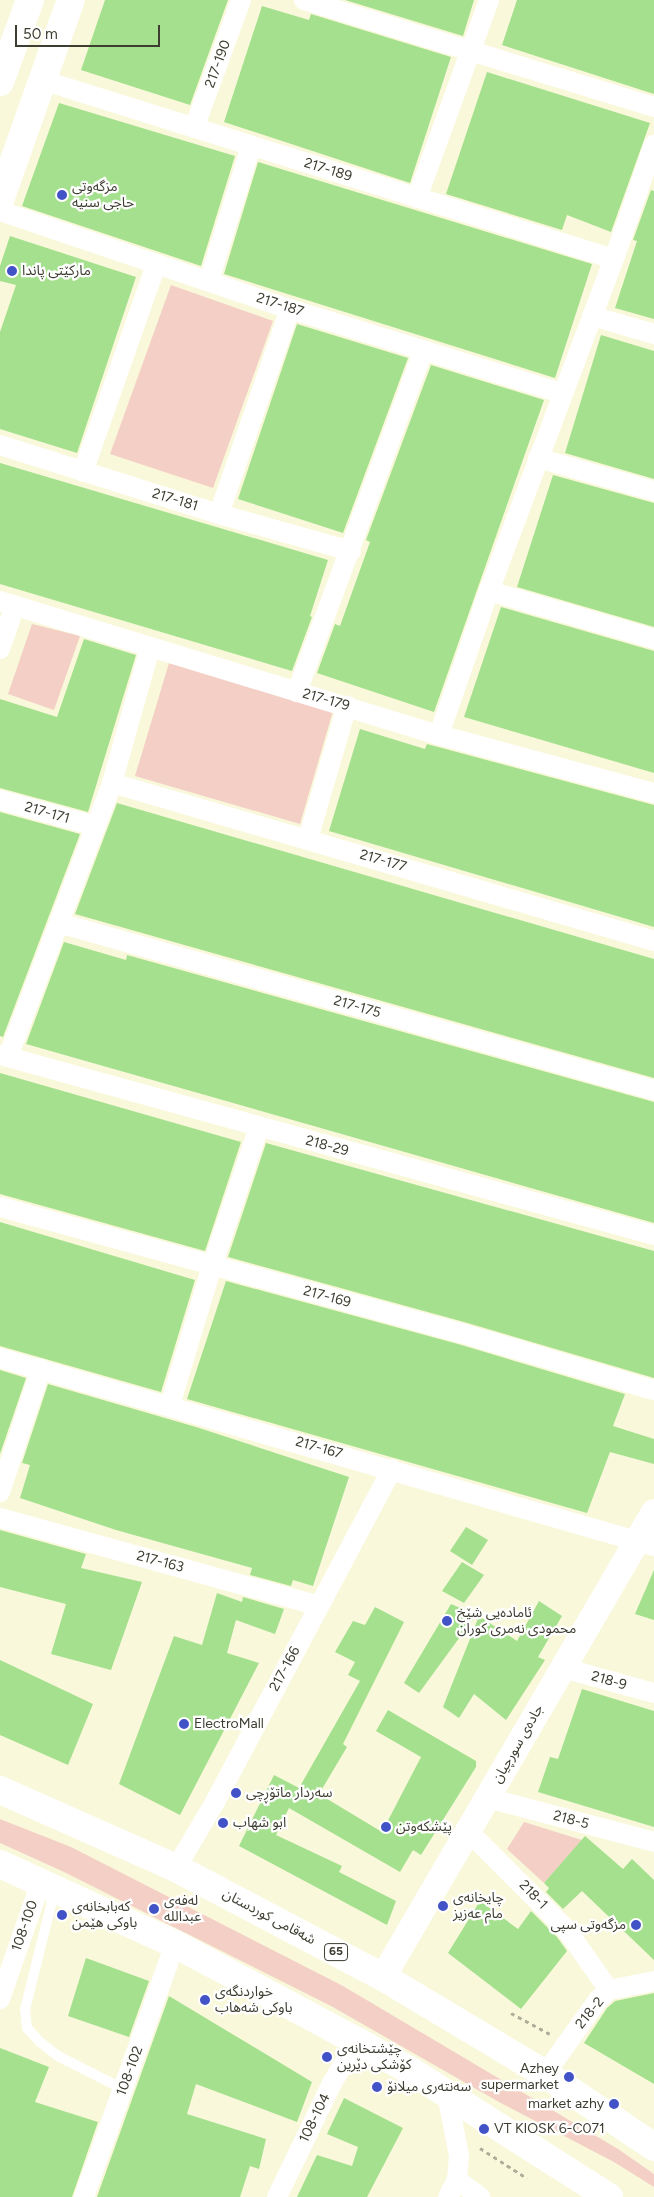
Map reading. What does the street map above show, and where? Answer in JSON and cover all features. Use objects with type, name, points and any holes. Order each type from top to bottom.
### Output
[{"type":"main road","points":[[0,82],[30,0]]},
{"type":"main road","points":[[0,200],[71,0]]},
{"type":"main road","name":"شەقامی کوردستان","points":[[0,1790],[176,1868],[383,1977],[546,2074],[654,2147]]},
{"type":"main road","points":[[0,1864],[175,1944],[357,2041],[447,2094],[609,2197]]},
{"type":"street","name":"217-190","points":[[194,128],[241,0]]},
{"type":"street","points":[[304,0],[654,107]]},
{"type":"street","points":[[417,198],[489,0]]},
{"type":"street","name":"217-189","points":[[42,80],[614,259]]},
{"type":"street","points":[[439,735],[489,591],[562,392],[614,259],[649,177],[654,145]]},
{"type":"street","points":[[209,281],[251,146]]},
{"type":"street","name":"217-187","points":[[0,211],[290,309],[562,392]]},
{"type":"street","points":[[83,472],[156,265]]},
{"type":"street","points":[[219,514],[290,309]]},
{"type":"street","points":[[592,316],[654,334]]},
{"type":"street","points":[[297,692],[351,551],[423,351]]},
{"type":"street","name":"217-181","points":[[0,445],[219,514],[351,551]]},
{"type":"street","points":[[538,458],[654,491]]},
{"type":"street","points":[[489,591],[654,639]]},
{"type":"street","points":[[0,649],[8,604]]},
{"type":"street","name":"217-179","points":[[8,604],[439,735],[654,793]]},
{"type":"street","points":[[4,1056],[59,923],[94,826],[112,784],[150,648]]},
{"type":"street","points":[[308,839],[347,706]]},
{"type":"street","name":"217-177","points":[[112,784],[308,839],[654,941]]},
{"type":"street","name":"217-171","points":[[0,800],[94,826]]},
{"type":"street","name":"217-175","points":[[59,923],[654,1090]]},
{"type":"street","name":"218-29","points":[[4,1056],[654,1235]]},
{"type":"street","points":[[170,1405],[212,1266],[259,1127]]},
{"type":"street","name":"217-169","points":[[0,1207],[461,1333],[654,1390]]},
{"type":"street","name":"217-167","points":[[0,1358],[170,1405],[646,1543]]},
{"type":"street","points":[[0,1492],[41,1369]]},
{"type":"street","name":"217-166","points":[[176,1868],[215,1802],[392,1469]]},
{"type":"street","name":"جادەی سورچیان","points":[[383,1977],[563,1668],[646,1543],[654,1512]]},
{"type":"street","name":"217-163","points":[[0,1518],[320,1606]]},
{"type":"street","name":"218-9","points":[[563,1668],[654,1693]]},
{"type":"street","name":"218-5","points":[[488,1798],[654,1842]]},
{"type":"street","name":"218-1","points":[[468,1831],[566,1929],[609,1990]]},
{"type":"street","name":"108-100","points":[[0,1999],[48,1885]]},
{"type":"street","name":"108-102","points":[[84,2197],[175,1944]]},
{"type":"street","name":"218-2","points":[[546,2074],[598,2000],[609,1990],[654,1981]]},
{"type":"street","name":"108-104","points":[[277,2197],[332,2083],[357,2041]]},
{"type":"street","points":[[447,2094],[459,2156],[453,2188],[480,2197]]},
{"type":"lane","points":[[48,1885],[25,2009],[27,2028],[40,2042],[58,2056],[123,2088]]},
{"type":"path","points":[[511,2013],[552,2035]]},
{"type":"path","points":[[480,2148],[527,2178]]},
{"type":"shaded area","points":[[171,285],[273,321],[213,488],[110,454]]},
{"type":"shaded area","points":[[32,624],[80,636],[54,710],[8,694]]},
{"type":"shaded area","points":[[169,663],[333,711],[300,824],[135,776]]},
{"type":"shaded area","points":[[0,1819],[71,1847],[343,1986],[618,2149],[654,2174],[654,2187],[614,2162],[499,2102],[331,2006],[62,1871],[0,1843]]},
{"type":"shaded area","points":[[524,1822],[582,1840],[544,1883],[507,1849]]},
{"type":"building","points":[[105,0],[228,0],[190,105],[81,70]]},
{"type":"building","points":[[345,0],[474,0],[463,36]]},
{"type":"building","points":[[517,0],[654,0],[654,94],[502,45]]},
{"type":"building","points":[[262,6],[309,20],[311,14],[451,57],[410,183],[224,122]]},
{"type":"building","points":[[487,72],[650,123],[611,232],[567,215],[562,230],[446,194]]},
{"type":"building","points":[[59,103],[235,156],[201,266],[22,206]]},
{"type":"building","points":[[258,162],[592,264],[555,378],[224,274]]},
{"type":"building","points":[[651,190],[654,191],[654,319],[615,308],[637,241],[633,240]]},
{"type":"building","points":[[10,236],[136,277],[77,453],[0,429],[0,332],[16,285],[0,281],[0,266]]},
{"type":"building","points":[[297,324],[408,358],[343,533],[238,499]]},
{"type":"building","points":[[601,335],[654,351],[654,479],[565,453]]},
{"type":"building","points":[[431,365],[544,400],[434,712],[317,673],[335,624],[340,626],[370,542],[366,540]]},
{"type":"building","points":[[0,463],[328,560],[310,616],[312,617],[292,671],[0,584]]},
{"type":"building","points":[[553,475],[654,503],[654,627],[517,587]]},
{"type":"building","points":[[501,607],[654,651],[654,773],[464,717]]},
{"type":"building","points":[[84,639],[136,655],[88,812],[0,788],[0,699],[57,717]]},
{"type":"building","points":[[360,729],[425,749],[427,744],[654,805],[654,927],[329,831]]},
{"type":"building","points":[[117,803],[654,959],[654,1078],[75,914]]},
{"type":"building","points":[[0,812],[80,834],[3,1037],[0,1036]]},
{"type":"building","points":[[64,942],[126,960],[127,955],[654,1102],[654,1223],[26,1044]]},
{"type":"building","points":[[0,1073],[241,1142],[205,1251],[0,1194]]},
{"type":"building","points":[[266,1143],[654,1251],[654,1378],[464,1322],[228,1257]]},
{"type":"building","points":[[0,1222],[195,1280],[161,1392],[0,1346]]},
{"type":"building","points":[[226,1281],[458,1344],[625,1394],[613,1426],[654,1439],[654,1464],[610,1452],[587,1513],[187,1399]]},
{"type":"building","points":[[0,1370],[26,1378],[0,1454]]},
{"type":"building","points":[[48,1384],[196,1427],[349,1477],[313,1586],[293,1580],[291,1586],[250,1575],[252,1568],[116,1530],[20,1498],[30,1465],[22,1463]]},
{"type":"building","points":[[466,1527],[488,1540],[472,1565],[450,1551]]},
{"type":"building","points":[[0,1530],[86,1554],[81,1568],[142,1582],[111,1670],[51,1654],[66,1604],[0,1587]]},
{"type":"building","points":[[462,1562],[484,1575],[464,1603],[442,1591]]},
{"type":"building","points":[[654,1570],[654,1620],[635,1614]]},
{"type":"building","name":"ElectroMall","points":[[217,1593],[242,1602],[243,1597],[284,1609],[275,1634],[236,1620],[227,1653],[259,1663],[180,1815],[119,1784],[174,1636],[202,1645]]},
{"type":"building","points":[[539,1601],[562,1616],[538,1657],[545,1660],[506,1720],[474,1694],[459,1718],[443,1707],[479,1616],[517,1641]]},
{"type":"building","points":[[451,1604],[476,1615],[419,1693],[404,1683]]},
{"type":"building","points":[[375,1607],[404,1622],[343,1744],[347,1747],[319,1794],[382,1832],[421,1757],[376,1731],[388,1710],[476,1761],[476,1767],[421,1855],[413,1850],[400,1872],[289,1808],[276,1835],[342,1866],[339,1872],[396,1901],[387,1925],[239,1846],[274,1775],[299,1788],[360,1681],[348,1675],[355,1662],[335,1652],[353,1621],[365,1625]]},
{"type":"building","points":[[0,1660],[93,1704],[68,1765],[0,1735]]},
{"type":"building","points":[[582,1689],[654,1711],[654,1827],[538,1792],[550,1757],[558,1759]]},
{"type":"building","points":[[585,1836],[623,1869],[632,1859],[654,1880],[654,1960],[582,1891],[563,1909],[546,1892],[549,1888],[544,1883]]},
{"type":"building","points":[[480,1901],[518,1929],[531,1911],[557,1937],[567,1951],[521,2009],[448,1953]]},
{"type":"building","points":[[86,1958],[149,1981],[129,2037],[68,2016]]},
{"type":"building","points":[[654,1993],[654,2084],[584,2043],[607,2008],[615,2001]]},
{"type":"building","points":[[169,1996],[312,2082],[297,2122],[196,2084],[187,2114],[266,2139],[259,2169],[250,2166],[240,2197],[97,2197]]},
{"type":"building","points":[[0,2048],[49,2067],[35,2102],[98,2122],[72,2197],[0,2197]]},
{"type":"building","points":[[344,2098],[403,2128],[367,2197],[297,2197],[317,2155],[352,2166],[358,2147],[327,2134]]},
{"type":"place","name":"مزگەوتی حاجی سنیە","points":[[62,195]]},
{"type":"place","name":"مارکێتی پاندا","points":[[12,271]]},
{"type":"place","name":"ئامادەیی شێخ محمودی نەمری کوران","points":[[447,1621]]},
{"type":"place","name":"ElectroMall","points":[[184,1724]]},
{"type":"place","name":"سەردار ماتۆڕچی","points":[[236,1793]]},
{"type":"place","name":"ابو شهاب","points":[[223,1823]]},
{"type":"place","name":"پێشکەوتن","points":[[386,1827]]},
{"type":"place","name":"چایخانەی مام عەزیز","points":[[443,1906]]},
{"type":"place","name":"لەفەی عبدالله","points":[[154,1909]]},
{"type":"place","name":"کەبابخانەی باوکی هێمن","points":[[62,1915]]},
{"type":"place","name":"مزگەوتی سپی","points":[[636,1925]]},
{"type":"place","name":"خواردنگەی باوکی شەهاب","points":[[205,2000]]},
{"type":"place","name":"چێشتخانەی کۆشکی دێرین","points":[[327,2057]]},
{"type":"place","name":"Azhey supermarket","points":[[569,2077]]},
{"type":"place","name":"سەنتەری میلانۆ","points":[[377,2087]]},
{"type":"place","name":"market azhy","points":[[614,2104]]},
{"type":"place","name":"VT KIOSK 6-C071","points":[[484,2129]]}]
